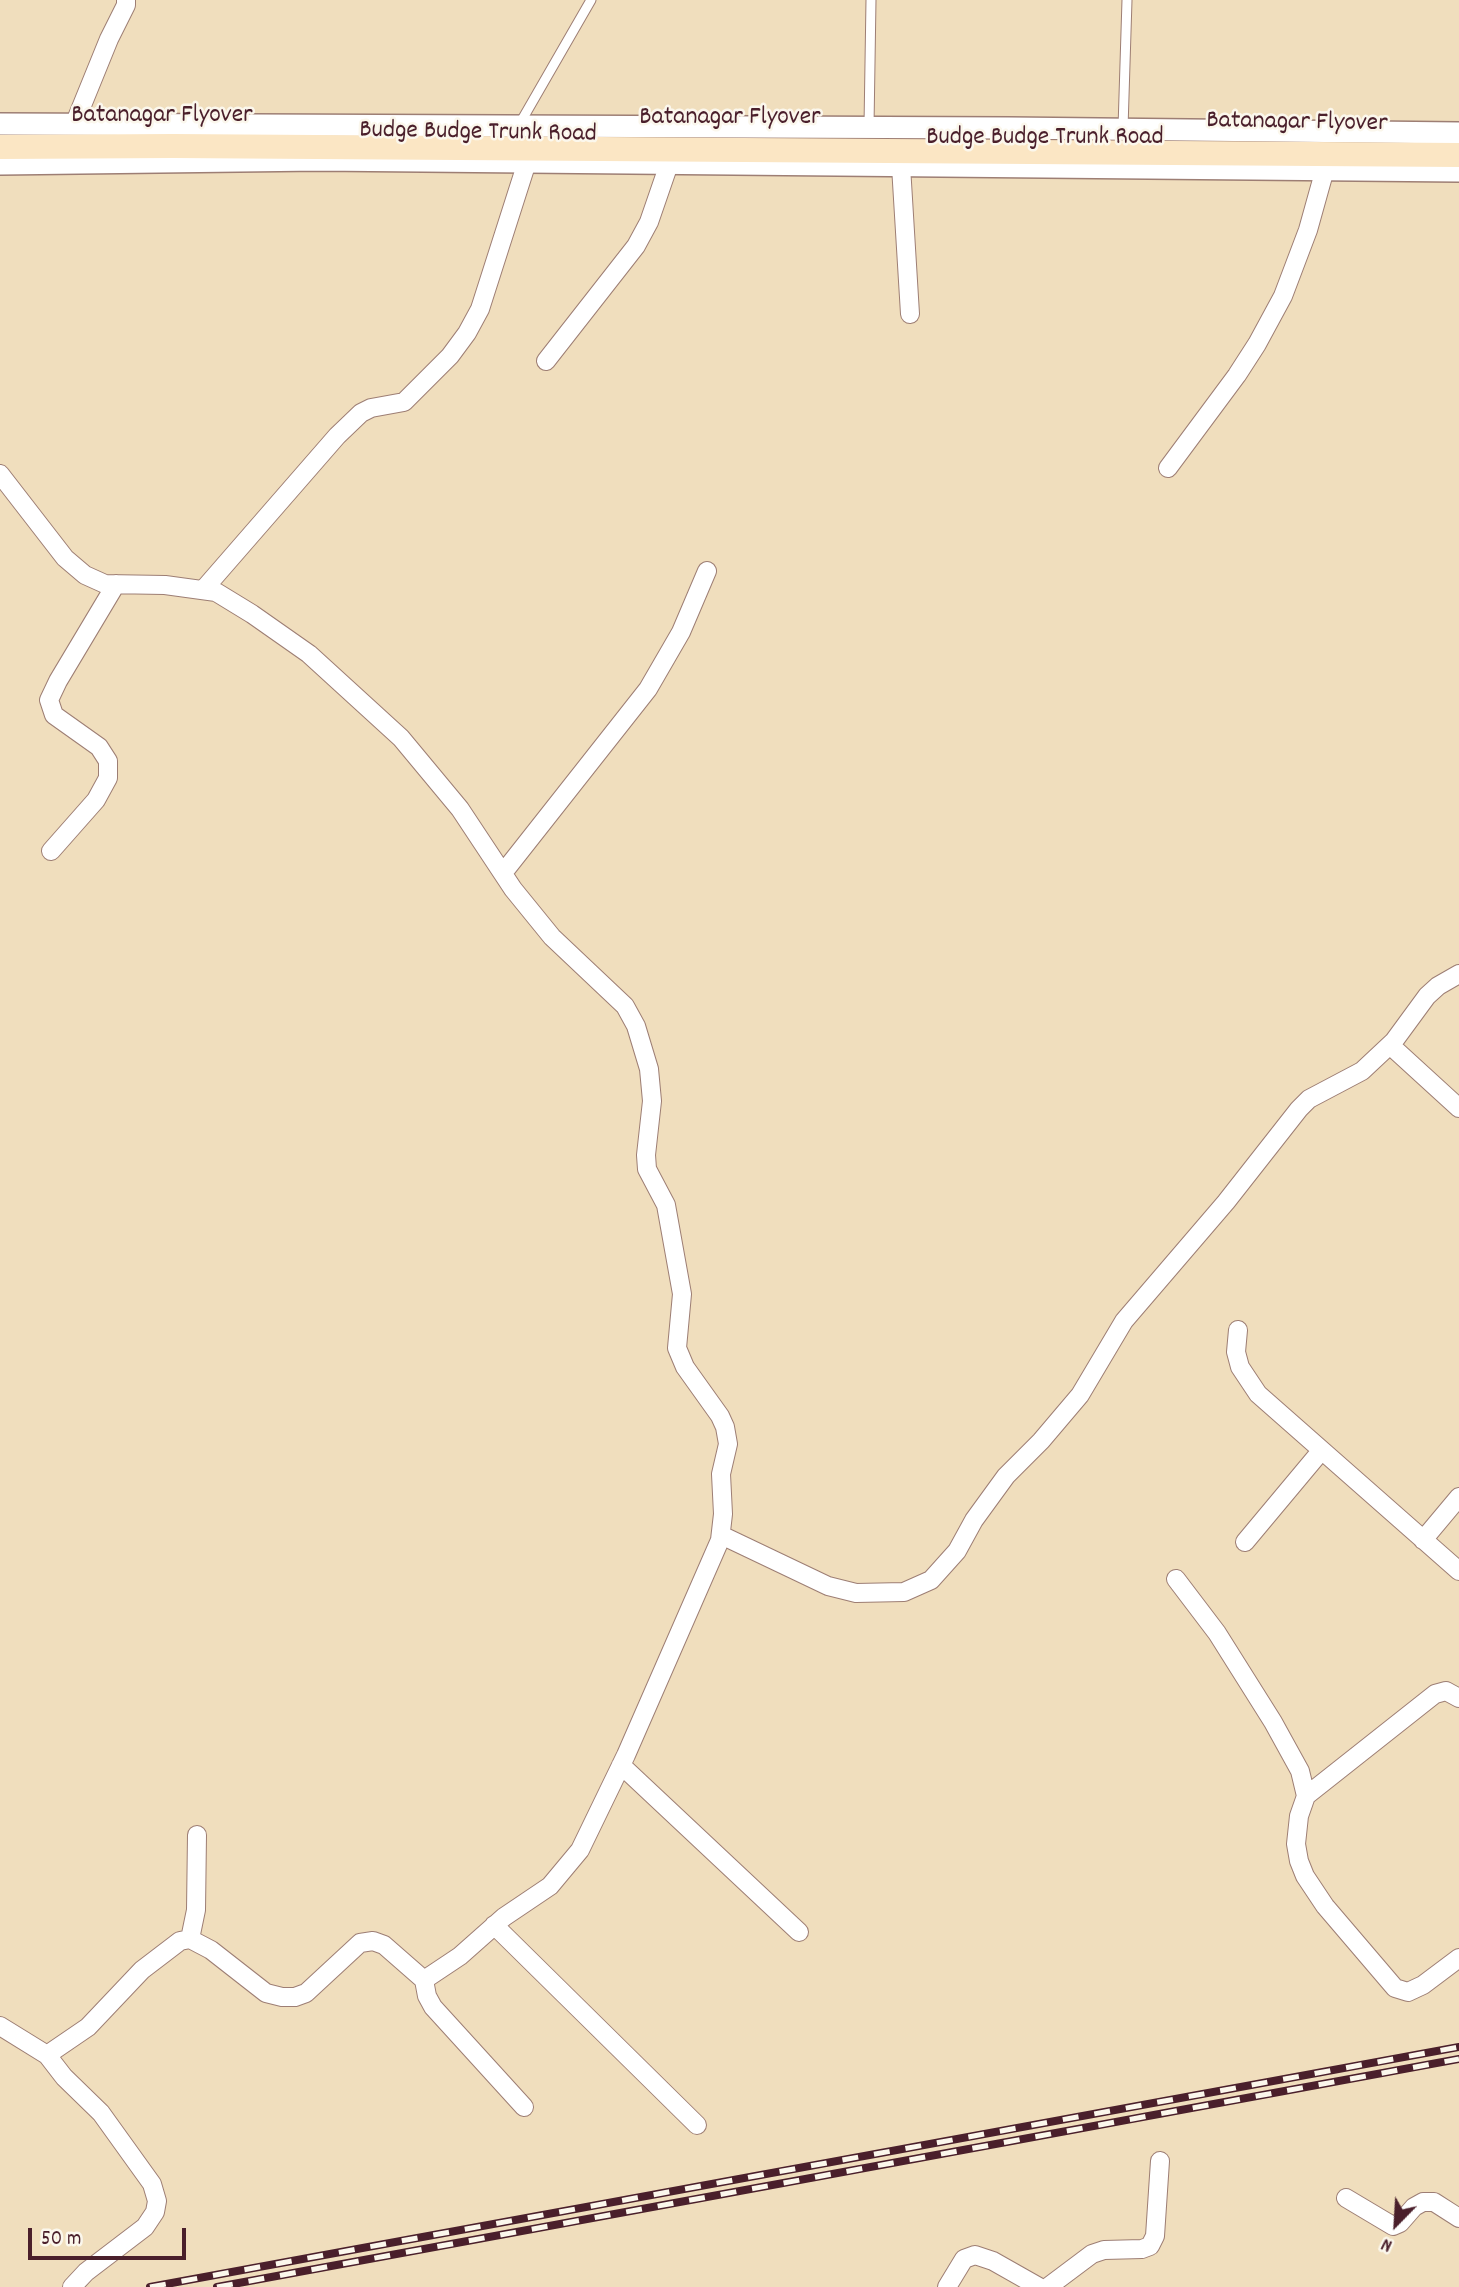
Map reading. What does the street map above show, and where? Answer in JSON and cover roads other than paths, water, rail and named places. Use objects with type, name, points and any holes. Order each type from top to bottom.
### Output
[{"type":"main road","name":"Batanagar Flyover","points":[[0,147],[1459,155]]},
{"type":"street","points":[[74,125],[126,5],[125,0]]},
{"type":"street","name":"Budge Budge Trunk Road","points":[[0,124],[1459,133]]},
{"type":"street","name":"Budge Budge Trunk Road","points":[[0,164],[319,160],[1459,171]]},
{"type":"street","points":[[202,590],[337,436],[362,413],[404,402],[450,356],[480,309],[527,162]]},
{"type":"street","points":[[546,361],[636,246],[649,222],[668,164]]},
{"type":"street","points":[[901,166],[910,314]]},
{"type":"street","points":[[1168,468],[1237,376],[1283,296],[1308,230],[1325,169]]},
{"type":"street","points":[[0,474],[65,558],[85,575],[105,584],[165,585],[216,592],[309,654],[401,738],[460,809],[503,873],[552,937],[625,1006],[636,1026],[649,1069],[652,1101],[647,1169],[666,1205],[682,1294],[677,1348],[685,1367],[725,1427],[728,1444],[721,1474],[721,1535],[621,1765],[580,1850],[550,1886],[495,1926],[460,1956],[424,1980]]},
{"type":"street","points":[[503,873],[648,688],[681,632],[706,571]]},
{"type":"street","points":[[51,851],[96,800],[108,778],[107,761],[99,747],[54,715],[49,700],[116,584]]},
{"type":"street","points":[[721,1535],[828,1586],[856,1593],[904,1592],[931,1580],[957,1551],[974,1520],[1006,1476],[1041,1441],[1080,1395],[1124,1321],[1226,1202],[1299,1109],[1309,1099],[1363,1071],[1390,1045],[1427,996],[1459,974]]},
{"type":"street","points":[[1390,1045],[1459,1108]]},
{"type":"street","points":[[1238,1330],[1236,1352],[1240,1367],[1258,1394],[1459,1571]]},
{"type":"street","points":[[1245,1542],[1321,1451]]},
{"type":"street","points":[[1423,1540],[1459,1497]]},
{"type":"street","points":[[1176,1579],[1217,1633],[1273,1721],[1300,1771],[1306,1796]]},
{"type":"street","points":[[1459,1698],[1446,1691],[1435,1694],[1306,1796],[1299,1816],[1296,1844],[1305,1876],[1325,1906],[1395,1988],[1408,1992],[1423,1985],[1459,1958]]},
{"type":"street","points":[[621,1765],[799,1932]]},
{"type":"street","points":[[190,1939],[196,1910],[197,1835]]},
{"type":"street","points":[[495,1926],[697,2125]]},
{"type":"street","points":[[47,2055],[88,2027],[142,1970],[180,1941],[190,1939],[211,1950],[266,1993],[282,1997],[295,1997],[306,1993],[360,1943],[373,1941],[384,1945],[424,1980],[433,2007],[524,2107]]},
{"type":"street","points":[[0,2026],[47,2055],[64,2077],[101,2113],[148,2177],[156,2201],[155,2212],[145,2227],[86,2272],[72,2287]]},
{"type":"street","points":[[1048,2287],[1092,2254],[1104,2250],[1142,2249],[1150,2245],[1155,2236],[1160,2161]]},
{"type":"street","points":[[1346,2198],[1393,2226],[1423,2202],[1434,2202],[1459,2218]]},
{"type":"street","points":[[947,2287],[964,2259],[975,2255],[993,2261],[1039,2287]]},
{"type":"lane","points":[[518,126],[592,0]]},
{"type":"lane","points":[[869,128],[871,0]]},
{"type":"lane","points":[[1123,130],[1127,0]]},
{"type":"railway","points":[[150,2287],[1459,2047]]},
{"type":"railway","points":[[217,2287],[1459,2059]]}]
